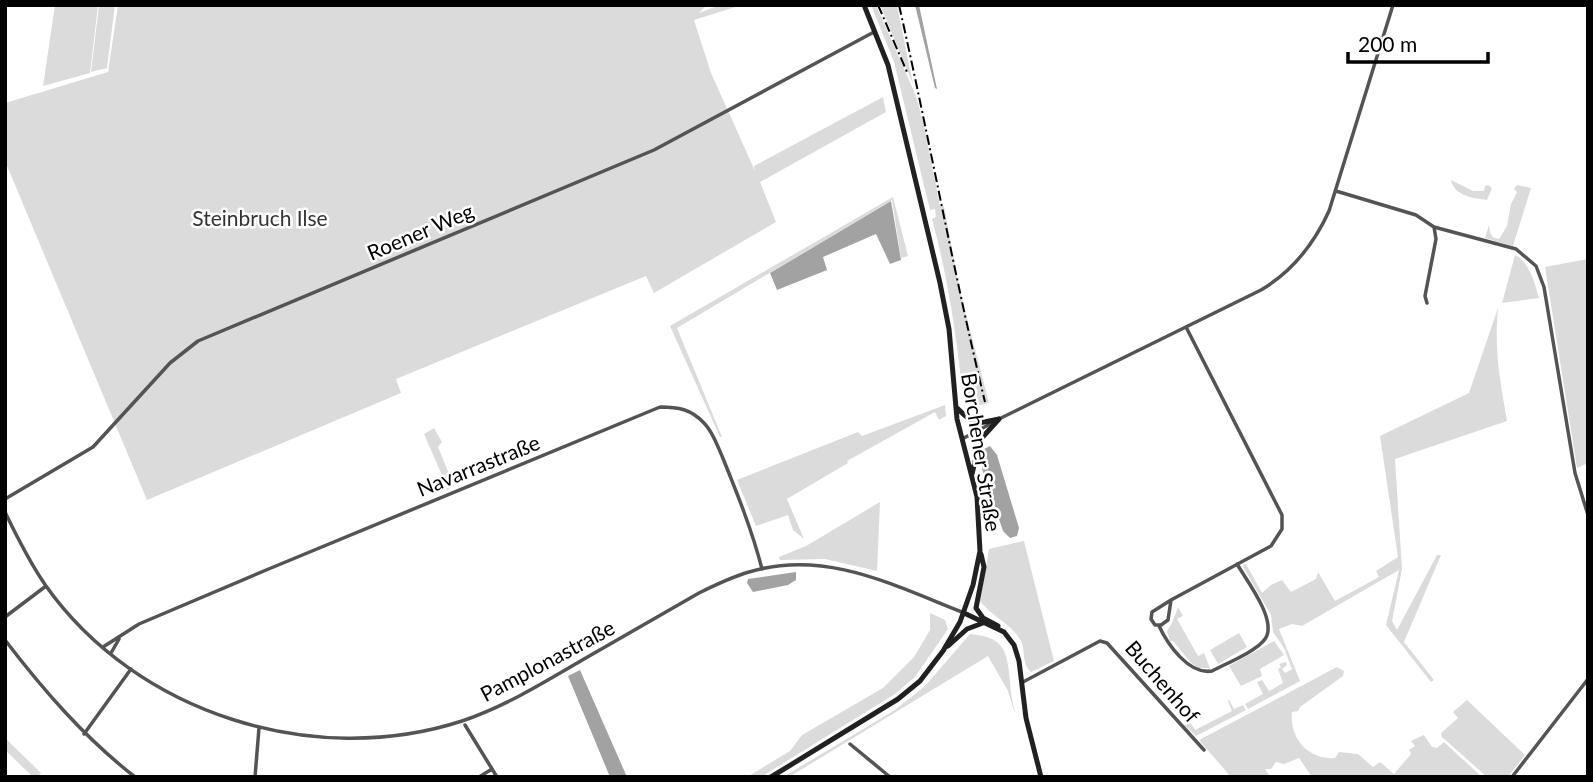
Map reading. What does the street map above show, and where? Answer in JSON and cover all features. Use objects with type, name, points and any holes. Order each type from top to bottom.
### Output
[{"type":"main road","name":"Borchener Straße","points":[[771,777],[898,699],[920,681],[943,651],[964,613],[980,551],[976,497],[956,407],[949,329],[940,283],[888,65],[864,5]]},
{"type":"main road","points":[[956,407],[970,421],[980,424],[999,419]]},
{"type":"main road","points":[[971,477],[980,440],[999,419]]},
{"type":"main road","points":[[980,551],[984,567],[976,608],[983,618],[1000,627],[1014,645],[1019,661],[1026,718],[1041,777]]},
{"type":"main road","points":[[964,613],[1004,632]]},
{"type":"main road","points":[[943,651],[967,629],[983,623]]},
{"type":"street","points":[[962,439],[1261,290],[1286,272],[1317,237],[1336,191],[1393,5]]},
{"type":"street","name":"Roener Weg","points":[[5,499],[93,447],[170,363],[198,341],[654,150],[876,31]]},
{"type":"street","points":[[1336,191],[1419,216],[1434,227],[1516,249],[1536,266],[1544,287],[1575,473],[1588,515]]},
{"type":"street","points":[[1427,303],[1425,296],[1436,239],[1434,227]]},
{"type":"street","points":[[1185,327],[1282,515],[1282,529],[1271,546],[1237,564],[1171,600],[1152,612],[1152,622],[1159,626],[1189,665],[1203,672],[1212,671],[1261,644],[1268,634],[1268,618],[1237,564]]},
{"type":"street","name":"Navarrastraße","points":[[103,647],[139,624],[660,407],[685,410],[697,416],[711,431],[749,523],[762,569]]},
{"type":"street","name":"Pamplonastraße","points":[[5,512],[46,586],[78,623],[131,669],[196,706],[259,728],[314,737],[351,738],[411,733],[458,722],[514,699],[699,593],[729,579],[762,569],[802,565],[841,568],[866,574],[964,613]]},
{"type":"street","points":[[5,617],[46,586]]},
{"type":"street","points":[[1159,626],[1168,620],[1171,600]]},
{"type":"street","points":[[111,653],[120,637]]},
{"type":"street","points":[[5,640],[84,733],[135,777]]},
{"type":"street","name":"Buchenhof","points":[[1021,683],[1100,641],[1107,643],[1204,750]]},
{"type":"street","points":[[84,733],[131,669]]},
{"type":"street","points":[[1512,777],[1588,679]]},
{"type":"street","points":[[465,725],[497,777]]},
{"type":"street","points":[[255,777],[259,728]]},
{"type":"street","points":[[850,744],[890,777]]},
{"type":"street","points":[[479,777],[492,769]]},
{"type":"green space","points":[[55,5],[98,5],[90,73],[43,86]]},
{"type":"green space","points":[[99,5],[115,5],[107,68],[91,72]]},
{"type":"green space","name":"Steinbruch Ilse","points":[[118,5],[707,5],[699,13],[720,5],[742,5],[694,20],[711,73],[755,171],[754,166],[883,97],[886,112],[760,182],[776,222],[654,293],[646,276],[396,379],[401,393],[147,500],[5,161],[5,103],[108,72]]},
{"type":"green space","points":[[871,5],[876,5],[916,96],[940,206],[944,206],[959,287],[989,403],[976,406],[963,399],[951,308],[932,219],[936,217],[935,209],[930,210],[894,62]]},
{"type":"green space","points":[[880,5],[897,5],[913,84]]},
{"type":"green space","points":[[1451,180],[1473,191],[1484,191],[1488,185],[1492,188],[1487,200],[1476,198],[1460,193]]},
{"type":"green space","points":[[1517,185],[1531,188],[1513,246],[1485,238],[1489,225],[1490,233],[1499,239],[1507,226]]},
{"type":"green space","points":[[893,197],[908,256],[901,258],[892,200],[677,328],[720,437],[670,326]]},
{"type":"green space","points":[[1515,255],[1528,268],[1539,298],[1502,303]]},
{"type":"green space","points":[[1588,259],[1588,463],[1577,468],[1545,267]]},
{"type":"green space","points":[[1498,308],[1497,351],[1507,421],[1395,459],[1402,569],[1392,621],[1397,630],[1437,555],[1441,555],[1404,642],[1434,680],[1431,682],[1386,625],[1399,570],[1302,626],[1292,624],[1279,629],[1300,681],[1248,709],[1245,704],[1263,694],[1257,682],[1262,680],[1269,691],[1283,683],[1279,664],[1286,662],[1287,665],[1282,669],[1285,673],[1292,669],[1284,648],[1273,632],[1271,615],[1243,567],[1244,564],[1262,593],[1282,580],[1291,592],[1316,579],[1318,572],[1335,601],[1379,577],[1376,571],[1398,557],[1380,436],[1469,393]]},
{"type":"green space","points":[[945,405],[946,416],[939,420],[935,412],[847,461],[848,463],[787,499],[804,539],[793,530],[788,515],[756,526],[737,480],[858,432],[862,436]]},
{"type":"green space","points":[[434,428],[442,442],[438,447],[454,486],[447,490],[452,484],[451,480],[444,480],[424,434]]},
{"type":"green space","points":[[880,502],[877,571],[825,559],[780,560],[779,557],[806,546]]},
{"type":"green space","points":[[1024,541],[1054,661],[1031,672],[1026,665],[1021,641],[1017,635],[980,601],[989,549]]},
{"type":"green space","points":[[1178,607],[1183,616],[1177,619],[1198,656],[1204,653],[1210,668],[1199,668],[1191,663],[1173,641],[1170,641],[1167,631]]},
{"type":"green space","points":[[930,613],[945,620],[948,629],[915,677],[895,694],[761,777],[747,777],[790,751],[802,735],[883,688],[914,657],[930,630]]},
{"type":"green space","points":[[1239,633],[1247,647],[1218,664],[1210,650]]},
{"type":"green space","points":[[970,634],[990,638],[1002,647],[1007,661],[1015,714],[1008,691],[988,656],[789,777],[783,777],[895,710],[925,686]]},
{"type":"green space","points":[[1274,641],[1284,655],[1260,669],[1262,676],[1241,686],[1229,666]]},
{"type":"green space","points":[[1337,667],[1344,671],[1343,676],[1298,711],[1292,712],[1294,730],[1302,746],[1325,758],[1335,758],[1339,752],[1358,754],[1373,767],[1380,762],[1394,774],[1411,754],[1409,750],[1415,746],[1411,741],[1424,735],[1432,747],[1437,748],[1444,742],[1482,777],[1312,777],[1299,758],[1284,764],[1276,762],[1271,769],[1265,769],[1270,777],[1231,777],[1199,740]]},
{"type":"green space","points":[[1229,700],[1234,709],[1243,705],[1246,710],[1196,736],[1184,725],[1190,722],[1195,730],[1232,711]]},
{"type":"green space","points":[[1467,700],[1525,755],[1508,777],[1487,777],[1442,737],[1441,733],[1458,718],[1453,712]]},
{"type":"green space","points":[[5,738],[41,773],[37,777],[33,777],[5,750]]},
{"type":"shaded area","points":[[915,5],[919,5],[937,89],[935,88]]},
{"type":"shaded area","points":[[891,201],[901,260],[890,264],[876,234],[823,257],[827,270],[777,290],[770,273]]},
{"type":"shaded area","points":[[990,446],[997,455],[1019,528],[1017,536],[1010,538],[1003,531],[982,469],[984,449]]},
{"type":"shaded area","points":[[796,572],[796,580],[788,585],[753,592],[747,583],[748,579]]},
{"type":"shaded area","points":[[580,670],[627,777],[610,777],[568,676]]},
{"type":"railway","points":[[878,5],[907,72]]},
{"type":"railway","points":[[899,5],[985,402]]}]
